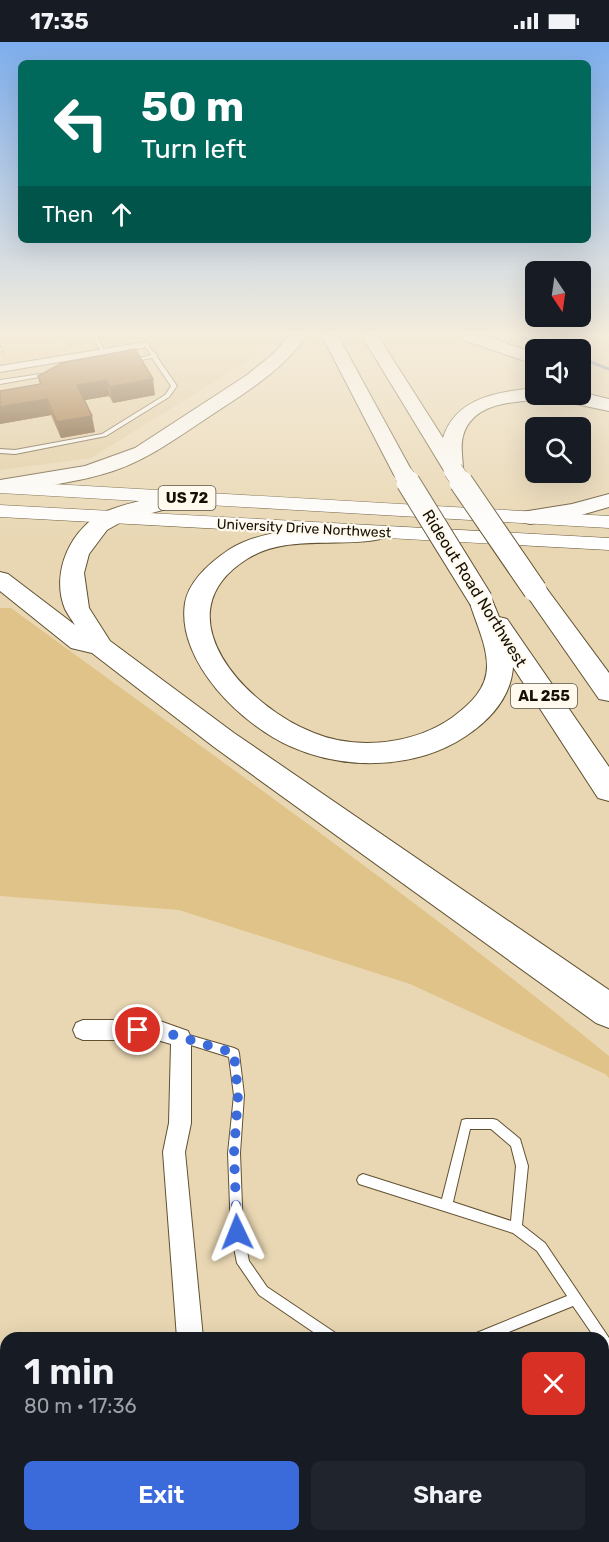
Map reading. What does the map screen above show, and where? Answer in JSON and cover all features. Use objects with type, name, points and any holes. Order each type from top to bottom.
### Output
[{"type":"highway","points":[[0,486],[77,476],[123,462],[212,406]]},
{"type":"highway","name":"Rideout Road Northwest","points":[[367,406],[404,475],[481,600],[609,790]]},
{"type":"highway","name":"AL 255","points":[[413,406],[453,470],[535,590],[609,692]]},
{"type":"highway","points":[[453,470],[454,433],[463,418],[479,406]]},
{"type":"highway","name":"University Drive Northwest","points":[[0,486],[609,522]]},
{"type":"highway","points":[[180,498],[115,516],[99,525],[87,537],[77,554],[72,573],[77,608],[101,647],[224,740],[609,1011]]},
{"type":"highway","points":[[530,517],[574,510],[609,500]]},
{"type":"highway","name":"University Drive Northwest","points":[[0,511],[609,544]]},
{"type":"highway","points":[[377,533],[290,539],[262,545],[238,554],[219,568],[208,580],[199,596],[195,616],[197,635],[205,656],[229,687],[256,714],[300,739],[333,750],[366,754],[417,747],[444,737],[471,719],[487,701],[496,686],[500,666],[481,600]]},
{"type":"highway","points":[[0,579],[80,642],[101,647]]},
{"type":"street","points":[[82,1030],[157,1030],[182,1038],[180,1123],[174,1152],[189,1332]]},
{"type":"lane","points":[[0,451],[15,452],[104,435],[151,406]]},
{"type":"lane","points":[[182,1038],[234,1053],[238,1095],[234,1153],[237,1232],[243,1263],[262,1291],[324,1332]]},
{"type":"lane","points":[[446,1206],[466,1124],[493,1124],[516,1143],[522,1166],[516,1228]]},
{"type":"lane","points":[[363,1180],[516,1228],[541,1247],[597,1332]]},
{"type":"lane","points":[[493,1332],[576,1299]]},
{"type":"shaded area","points":[[0,406],[175,406],[91,458],[0,470]]},
{"type":"shaded area","points":[[0,608],[11,608],[313,828],[536,997],[609,1056],[609,1078],[605,1074],[410,984],[179,910],[0,896]]},
{"type":"building","points":[[50,406],[87,406],[92,416],[57,422]]},
{"type":"route","points":[[138,1030],[157,1030],[234,1053],[238,1095],[234,1153],[237,1232]]}]
